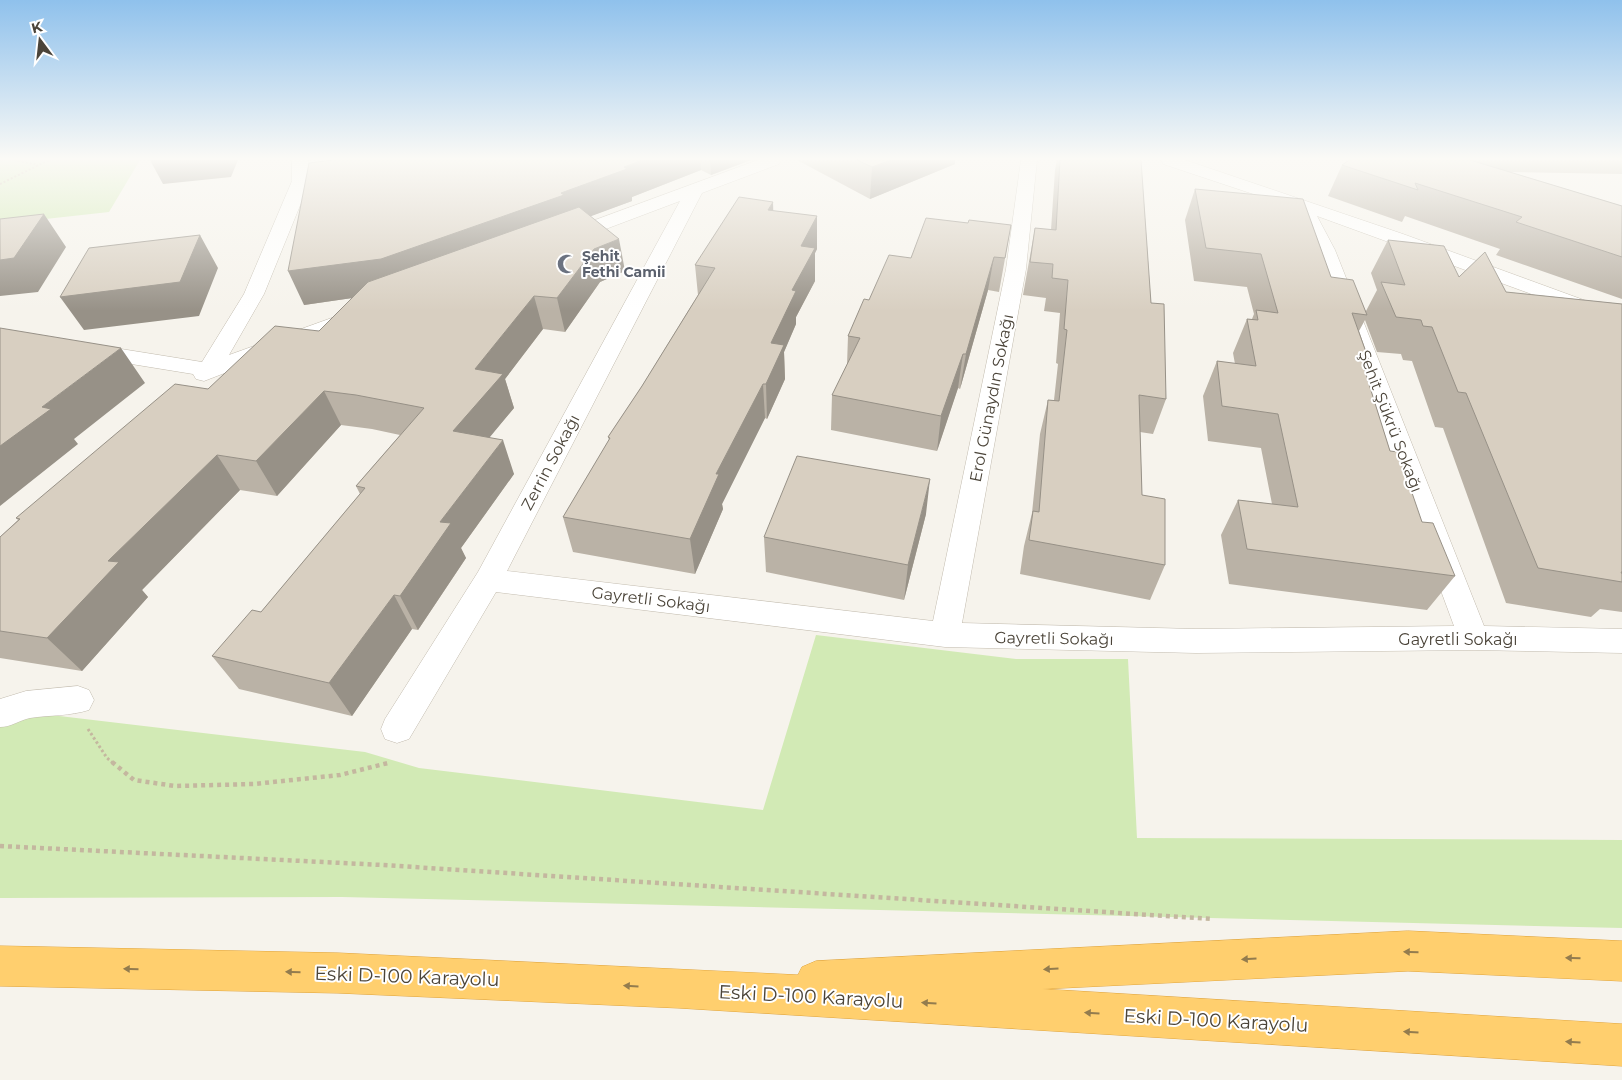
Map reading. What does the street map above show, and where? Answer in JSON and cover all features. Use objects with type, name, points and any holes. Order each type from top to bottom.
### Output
[{"type":"highway","points":[[679,988],[1408,951],[1622,960]]},
{"type":"highway","name":"Eski D-100 Karayolu","points":[[0,966],[338,973],[679,988],[1622,1045]]},
{"type":"street","points":[[187,389],[209,370],[254,294],[290,210]]},
{"type":"street","points":[[554,242],[641,210]]},
{"type":"street","name":"Zerrin Sokağı","points":[[398,729],[488,580],[684,210]]},
{"type":"street","name":"Erol Günaydın Sokağı","points":[[945,635],[1016,269],[1023,210]]},
{"type":"street","name":"Şehit Şükrü Sokağı","points":[[1305,210],[1325,250],[1474,638]]},
{"type":"street","points":[[1316,210],[1469,263],[1622,321]]},
{"type":"street","points":[[68,347],[209,370],[377,308]]},
{"type":"street","name":"Gayretli Sokağı","points":[[488,580],[945,635],[1196,641],[1474,638],[1622,641]]},
{"type":"street","points":[[0,713],[6,713],[26,705],[78,700]]},
{"type":"path","points":[[78,700],[89,733],[107,758],[134,780],[175,786],[254,784],[340,775],[390,762]]},
{"type":"path","points":[[0,846],[383,866],[1217,919]]},
{"type":"green space","points":[[0,210],[110,210],[109,212],[0,224]]},
{"type":"green space","points":[[816,635],[1016,659],[1128,659],[1137,838],[1622,840],[1622,928],[342,897],[0,898],[0,709],[365,752],[419,768],[763,810]]},
{"type":"building","points":[[300,210],[520,210],[381,259],[288,271]]},
{"type":"building","points":[[569,210],[583,210],[619,239],[594,249],[557,298],[534,296],[475,369],[503,374],[453,431],[503,440],[440,522],[451,523],[400,596],[394,595],[329,683],[212,656],[252,610],[261,612],[365,488],[356,486],[424,408],[324,391],[256,461],[217,455],[108,561],[119,562],[47,638],[0,631],[0,537],[20,519],[16,518],[175,384],[208,389],[275,326],[319,331],[368,282]]},
{"type":"building","points":[[730,210],[771,210],[817,216],[801,246],[815,248],[792,290],[796,291],[771,343],[784,345],[766,384],[763,384],[716,474],[719,474],[690,539],[563,517],[610,438],[608,437],[715,268],[695,265]]},
{"type":"building","points":[[1057,210],[1145,210],[1151,303],[1164,304],[1166,399],[1139,395],[1142,495],[1165,499],[1165,565],[1029,540],[1033,511],[1039,512],[1048,400],[1059,401],[1067,330],[1064,329],[1068,280],[1052,278],[1053,264],[1030,262],[1035,228],[1056,230]]},
{"type":"building","points":[[1199,210],[1307,210],[1331,277],[1353,280],[1367,315],[1352,313],[1371,366],[1363,365],[1390,451],[1398,452],[1422,522],[1433,523],[1455,576],[1247,549],[1238,500],[1298,507],[1278,414],[1222,406],[1217,361],[1256,366],[1247,319],[1258,320],[1256,310],[1278,313],[1261,254],[1206,248]]},
{"type":"building","points":[[1501,210],[1622,210],[1622,257],[1516,222],[1522,217]]},
{"type":"building","points":[[44,214],[14,258],[0,260],[0,219]]},
{"type":"building","points":[[926,218],[968,223],[969,220],[1011,225],[1005,258],[994,257],[966,354],[963,354],[941,416],[832,395],[860,338],[848,336],[864,299],[869,300],[889,255],[911,258]]},
{"type":"building","points":[[200,235],[180,282],[60,297],[89,248]]},
{"type":"building","points":[[1388,240],[1444,246],[1459,277],[1485,252],[1506,292],[1622,304],[1622,582],[1538,568],[1466,393],[1458,392],[1432,327],[1423,326],[1421,320],[1396,317],[1381,282],[1405,285]]},
{"type":"building","points":[[0,328],[121,348],[42,407],[51,409],[0,446]]},
{"type":"building","points":[[797,456],[930,479],[908,565],[764,537]]},
{"type":"place","name":"Şehit Fethi Camii","points":[[567,264]]}]
